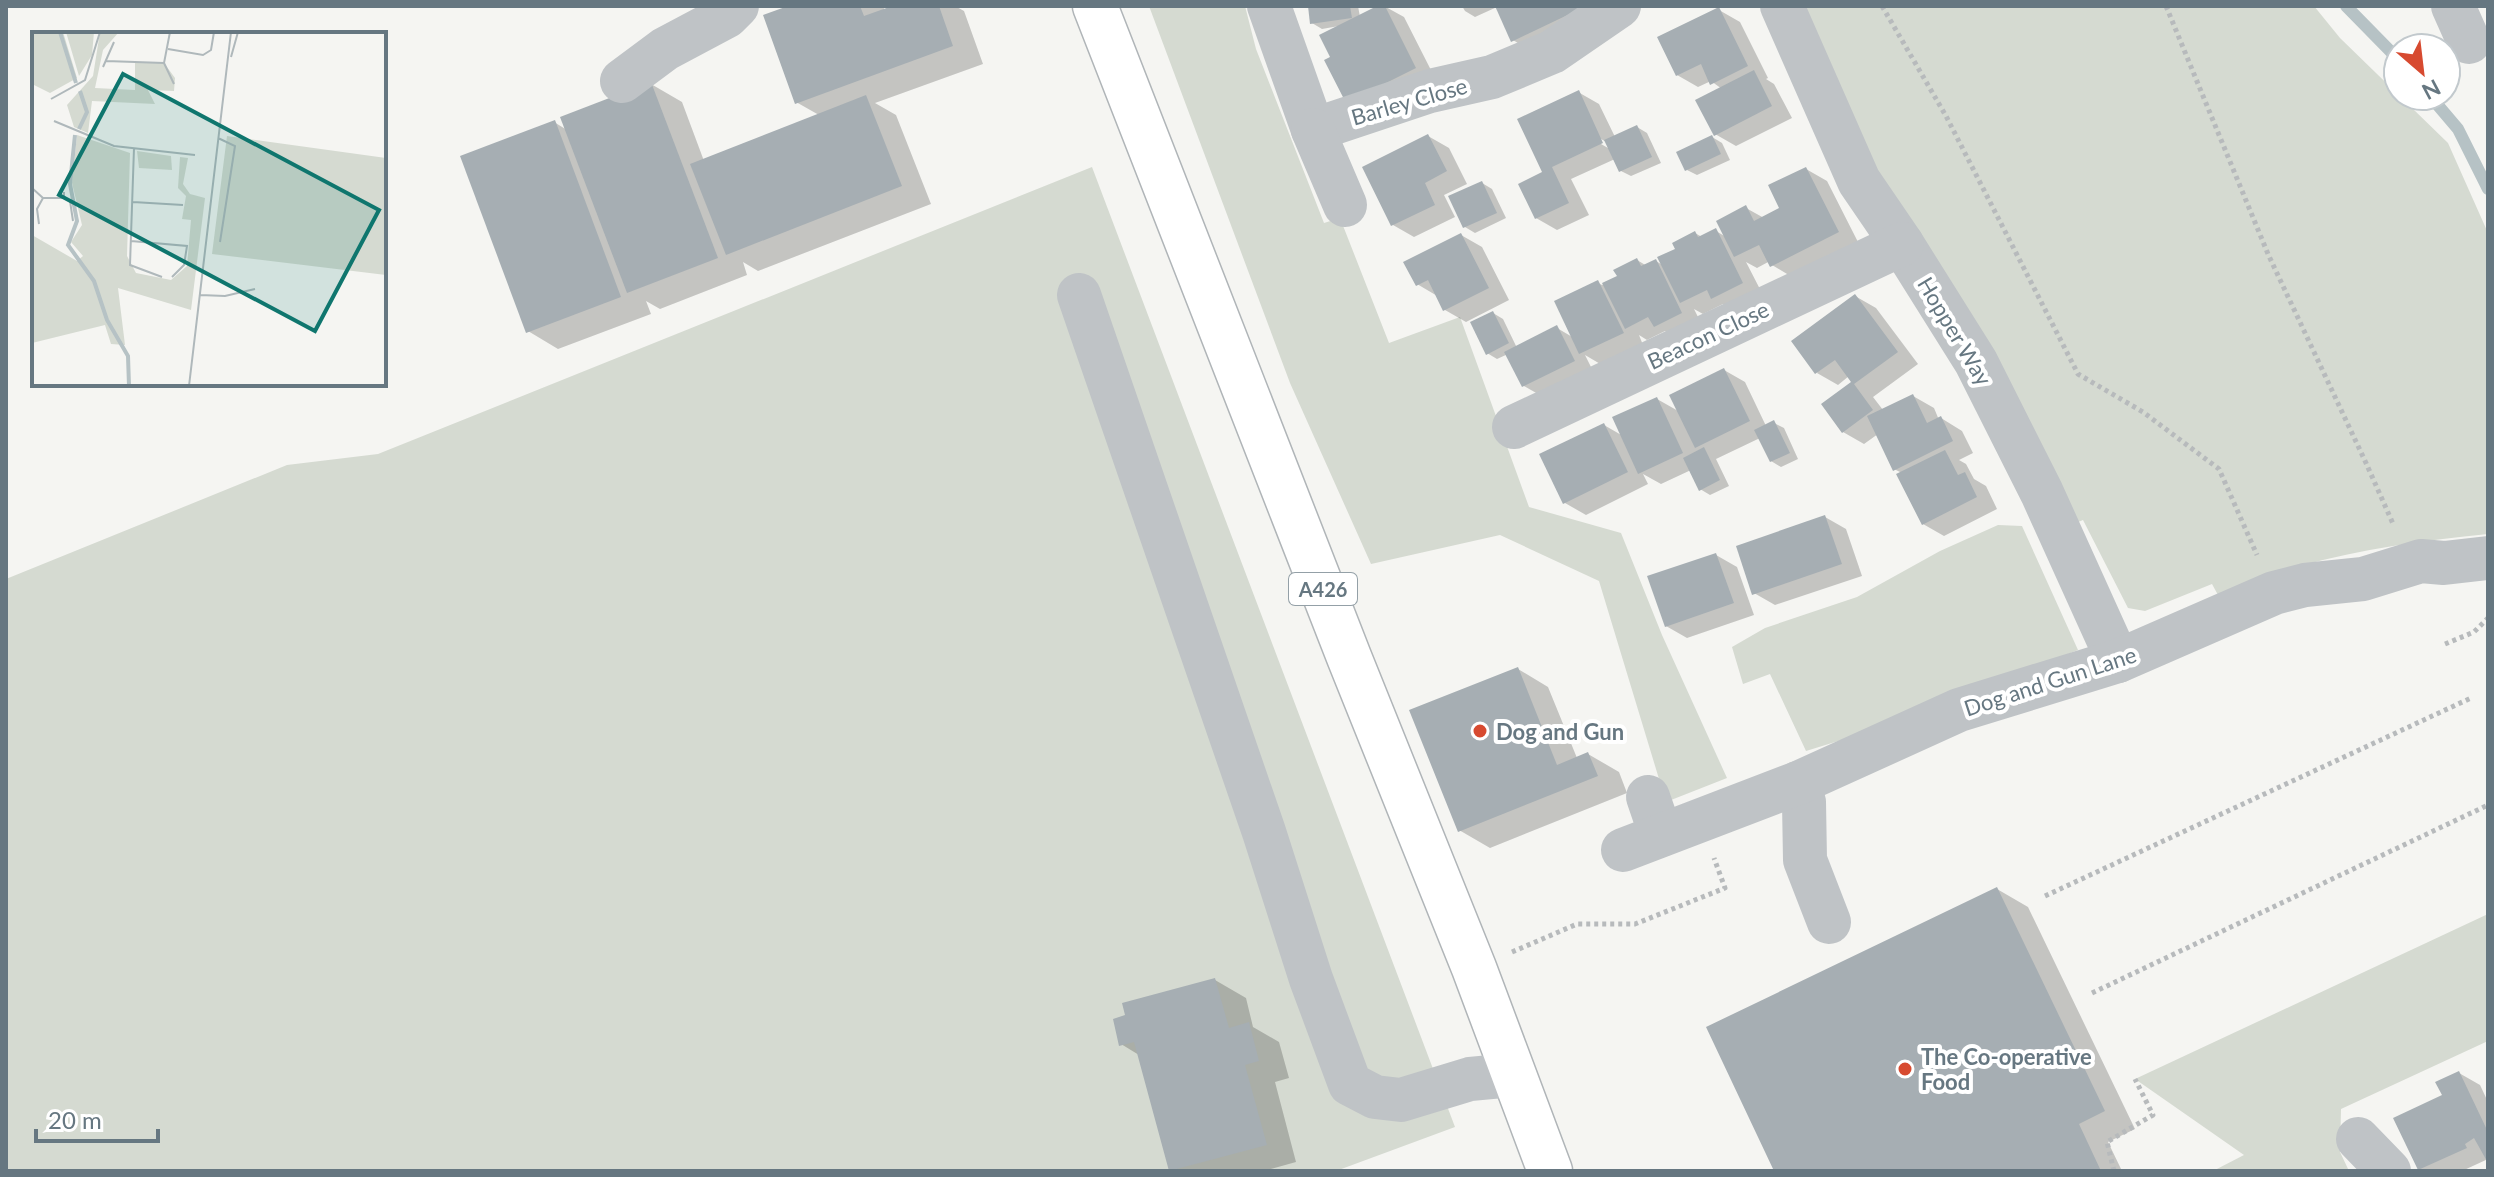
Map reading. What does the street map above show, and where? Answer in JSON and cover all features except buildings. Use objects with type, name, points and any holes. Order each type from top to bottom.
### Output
[{"type":"main road","name":"A426","points":[[1095,6],[1474,968],[1550,1171]]},
{"type":"street","points":[[622,81],[665,49],[727,16],[737,6]]},
{"type":"street","points":[[1269,6],[1313,130],[1345,205]]},
{"type":"street","name":"Barley Close","points":[[1313,130],[1430,91],[1492,77],[1552,52],[1619,6]]},
{"type":"street","name":"Hopper Way","points":[[1782,6],[1859,181],[1976,362],[2042,493],[2118,661]]},
{"type":"street","name":"Beacon Close","points":[[1514,427],[1902,244]]},
{"type":"street","points":[[1079,295],[1260,817],[1311,979],[1350,1084],[1375,1097],[1401,1100],[1470,1079],[1513,1075]]},
{"type":"street","name":"Dog and Gun Lane","points":[[1658,826],[1798,783],[1959,710],[2118,661],[2274,593],[2305,585],[2363,579],[2421,561],[2444,563],[2488,558]]},
{"type":"street","points":[[1798,783],[1804,802],[1805,860],[1829,922]]},
{"type":"street","points":[[2358,1139],[2389,1171]]},
{"type":"path","points":[[1882,6],[1946,116],[2078,374],[2143,412],[2219,469],[2274,593]]},
{"type":"path","points":[[2166,6],[2268,254],[2360,449],[2410,564]]},
{"type":"path","points":[[2445,644],[2474,632],[2488,618]]},
{"type":"path","points":[[2045,896],[2471,698]]},
{"type":"path","points":[[2092,993],[2488,805]]},
{"type":"path","points":[[1474,968],[1577,924],[1635,924],[1725,888],[1658,826]]},
{"type":"path","points":[[2114,1171],[2107,1142],[2153,1115],[2135,1079]]},
{"type":"shaded area","points":[[1149,6],[1245,6],[1256,49],[1324,223],[1340,218],[1389,343],[1460,317],[1529,507],[1621,533],[1662,635],[1727,778],[1666,802],[1599,581],[1500,535],[1371,564],[1290,383]]},
{"type":"shaded area","points":[[1801,6],[2314,6],[2340,38],[2382,79],[2382,112],[2416,112],[2448,143],[2488,233],[2488,534],[2417,542],[2346,555],[2290,569],[2218,595],[2212,584],[2145,611],[2128,608],[2083,520],[2071,525],[1865,163]]},
{"type":"shaded area","points":[[1092,167],[1455,1127],[1336,1171],[6,1171],[6,579],[287,465],[378,454]]},
{"type":"shaded area","points":[[1998,525],[2022,526],[2078,650],[1887,726],[1806,751],[1770,674],[1743,684],[1732,647],[1765,628],[1857,597],[1940,551]]},
{"type":"shaded area","points":[[2488,914],[2488,1041],[2341,1109],[2340,1152],[2349,1171],[2213,1171],[2244,1155],[2135,1079]]},
{"type":"waterway","points":[[2346,6],[2382,43]]},
{"type":"waterway","points":[[2444,112],[2458,129],[2488,189]]},
{"type":"place","name":"Dog and Gun","points":[[1480,731]]},
{"type":"place","name":"The Co-operative Food","points":[[1905,1069]]}]
